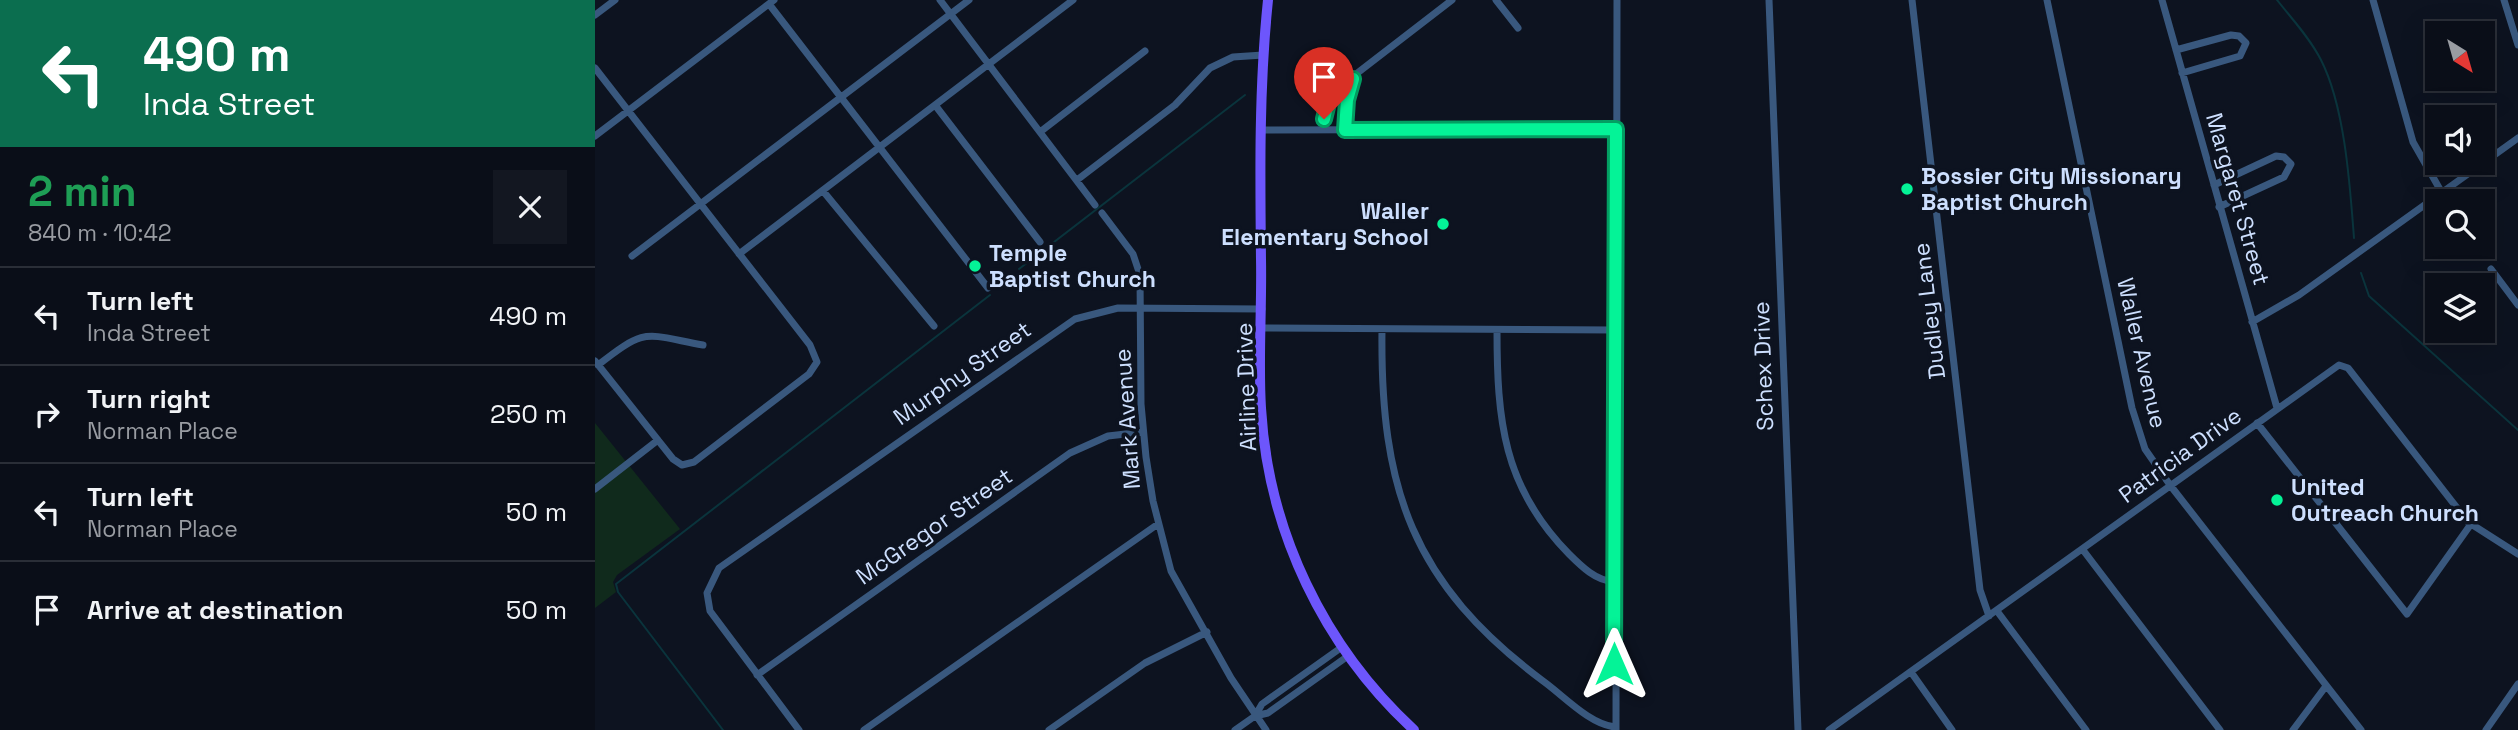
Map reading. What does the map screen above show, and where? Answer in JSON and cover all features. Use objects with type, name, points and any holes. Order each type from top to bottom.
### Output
[{"type":"main road","name":"Airline Drive","points":[[1268,0],[1260,130],[1261,407],[1276,501],[1291,551],[1307,587],[1345,652],[1372,688],[1414,730]]},
{"type":"street","points":[[595,15],[615,0]]},
{"type":"street","points":[[940,0],[1095,205]]},
{"type":"street","points":[[632,256],[969,0]]},
{"type":"street","points":[[739,254],[1073,0]]},
{"type":"street","points":[[1324,130],[1325,108],[1330,95],[1452,0]]},
{"type":"street","points":[[1496,0],[1518,28]]},
{"type":"street","points":[[1382,329],[1382,401],[1388,454],[1409,519],[1431,564],[1466,612],[1500,647],[1595,719],[1616,728],[1614,581],[1617,0]]},
{"type":"street","name":"Schex Drive","points":[[1769,0],[1798,730]]},
{"type":"street","name":"Dudley Lane","points":[[1912,0],[1980,590],[1989,616]]},
{"type":"street","name":"Waller Avenue","points":[[2047,0],[2136,423],[2145,449],[2170,485],[2361,730]]},
{"type":"street","name":"Margaret Street","points":[[2162,0],[2277,408]]},
{"type":"street","points":[[2373,0],[2413,142],[2440,189]]},
{"type":"street","points":[[2504,0],[2518,45]]},
{"type":"street","points":[[595,136],[772,2],[841,97],[988,288]]},
{"type":"street","points":[[2176,50],[2231,35],[2239,36],[2246,43],[2240,55],[2182,73]]},
{"type":"street","points":[[1040,132],[1145,51]]},
{"type":"street","points":[[1077,180],[1175,105],[1210,68],[1233,57],[1263,55]]},
{"type":"street","points":[[595,68],[699,205],[814,349],[817,362],[814,370],[799,382],[694,462],[683,465],[673,459],[597,363],[643,335],[703,345]]},
{"type":"street","points":[[1345,130],[1347,100],[1353,79]]},
{"type":"street","points":[[935,105],[1040,242]]},
{"type":"street","points":[[1260,130],[1616,129]]},
{"type":"street","points":[[2446,189],[2518,138]]},
{"type":"street","points":[[2214,185],[2276,156],[2284,157],[2291,164],[2284,177],[2220,207]]},
{"type":"street","points":[[823,191],[934,326]]},
{"type":"street","points":[[2252,322],[2299,295],[2425,204]]},
{"type":"street","name":"Mark Avenue","points":[[1102,213],[1136,260],[1141,283],[1143,432],[1158,524],[1177,587],[1266,730]]},
{"type":"street","points":[[2491,269],[2518,305]]},
{"type":"street","name":"Murphy Street","points":[[757,675],[710,611],[707,593],[711,579],[719,568],[1061,327],[1101,310],[1141,307],[1262,309]]},
{"type":"street","points":[[1262,328],[1615,330]]},
{"type":"street","points":[[1497,330],[1499,414],[1507,453],[1523,492],[1542,522],[1572,557],[1597,577],[1614,581]]},
{"type":"street","name":"Patricia Drive","points":[[1829,730],[2336,367],[2345,366],[2471,524],[2518,554]]},
{"type":"street","points":[[2257,423],[2407,614],[2471,524]]},
{"type":"street","name":"McGregor Street","points":[[757,675],[1076,449],[1108,436],[1143,432]]},
{"type":"street","points":[[595,489],[658,440]]},
{"type":"street","points":[[864,730],[1158,524]]},
{"type":"street","points":[[2083,550],[2220,730]]},
{"type":"street","points":[[1997,611],[2087,730]]},
{"type":"street","points":[[1049,730],[1145,663],[1207,632]]},
{"type":"street","points":[[1235,730],[1255,716],[1268,713],[1345,652]]},
{"type":"street","points":[[1911,672],[1952,730]]},
{"type":"street","points":[[757,675],[799,730]]},
{"type":"street","points":[[2486,730],[2518,684]]},
{"type":"street","points":[[2293,730],[2326,686]]},
{"type":"green space","points":[[595,423],[680,529],[617,575],[613,582],[616,592],[595,608]]},
{"type":"waterway","points":[[2277,0],[2312,44],[2336,100],[2345,147],[2354,238]]},
{"type":"waterway","points":[[1019,269],[1245,95]]},
{"type":"waterway","points":[[2361,273],[2369,296],[2518,430]]},
{"type":"waterway","points":[[723,730],[618,592],[616,584],[990,295]]},
{"type":"place","name":"Bossier City Missionary Baptist Church","points":[[1907,189]]},
{"type":"place","name":"Waller Elementary School","points":[[1443,224]]},
{"type":"place","name":"Temple Baptist Church","points":[[975,266]]},
{"type":"place","name":"United Outreach Church","points":[[2277,500]]},
{"type":"route","points":[[1324,119],[1326,101],[1330,95],[1353,79],[1347,100],[1345,130],[1616,129],[1614,664]]}]
